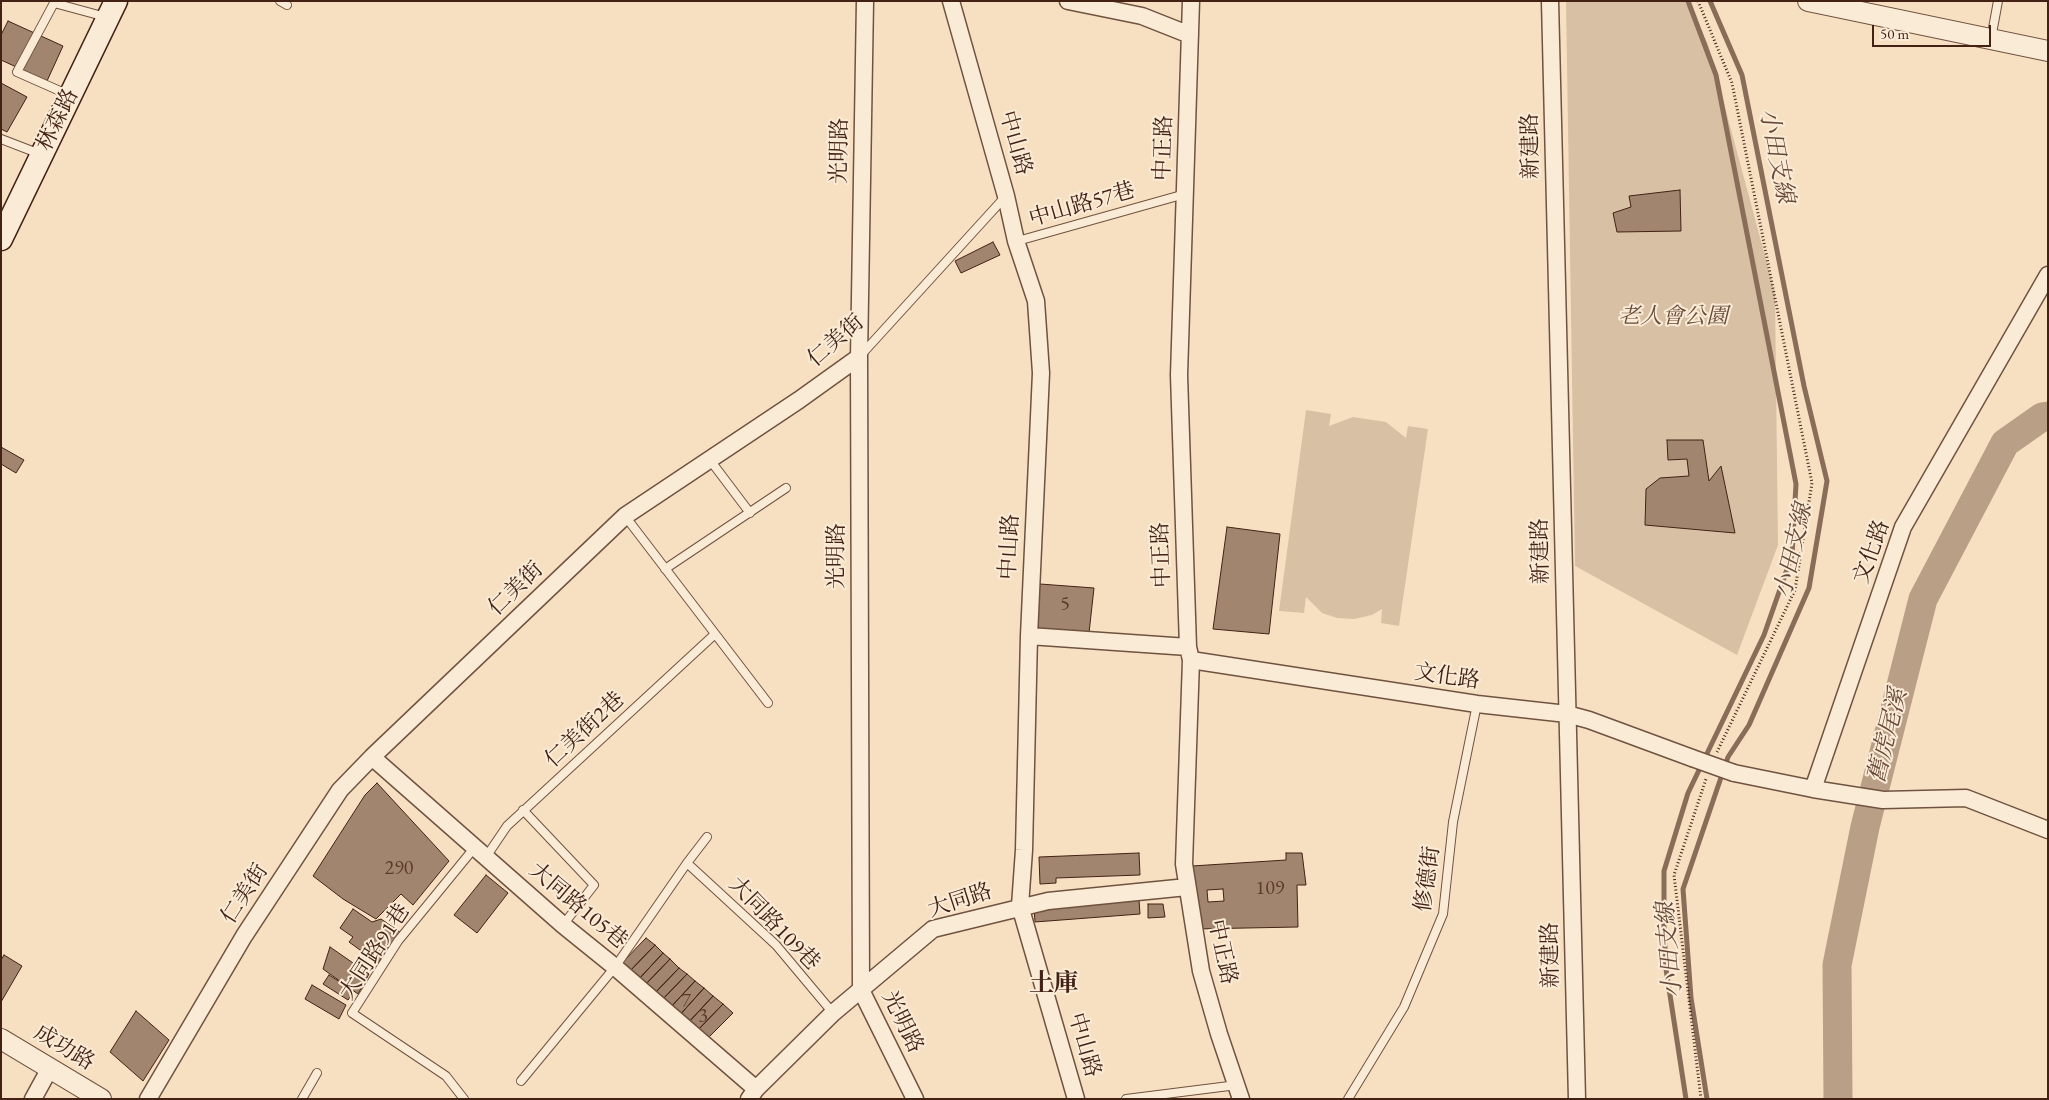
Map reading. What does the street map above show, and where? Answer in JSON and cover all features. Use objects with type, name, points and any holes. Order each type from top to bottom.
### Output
[{"type":"main road","name":"林森路","points":[[1,238],[112,10]]},
{"type":"street","name":"光明路","points":[[865,1],[859,357],[861,990],[915,1099]]},
{"type":"street","name":"中山路","points":[[951,1],[1006,196],[1014,242],[1036,301],[1041,373],[1029,636],[1024,850],[1020,906],[1076,1099]]},
{"type":"street","points":[[1068,1],[1142,16],[1190,35]]},
{"type":"street","name":"中正路","points":[[1191,1],[1179,375],[1189,654],[1184,855],[1187,887],[1201,971],[1219,1034],[1239,1092]]},
{"type":"street","name":"新建路","points":[[1550,1],[1577,1099]]},
{"type":"street","points":[[1808,1],[2048,52]]},
{"type":"street","name":"文化路","points":[[1029,636],[1189,654],[1477,704],[1567,714],[1589,720],[1734,774],[1814,789],[1903,527],[2048,275]]},
{"type":"street","name":"仁美街","points":[[148,1099],[244,936],[340,790],[372,757],[625,516],[799,400],[859,357]]},
{"type":"street","name":"大同路105巷","points":[[372,757],[563,925],[615,967],[753,1094]]},
{"type":"street","points":[[1814,789],[1883,800],[1966,798],[2048,830]]},
{"type":"street","name":"大同路","points":[[753,1094],[833,1013],[933,929],[1020,906],[1048,901],[1187,887]]},
{"type":"street","name":"成功路","points":[[1,1039],[101,1099]]},
{"type":"street","points":[[33,1099],[50,1068]]},
{"type":"lane","points":[[1991,40],[1998,1]]},
{"type":"lane","points":[[70,96],[17,72],[54,3],[112,10]]},
{"type":"lane","points":[[1,139],[42,155]]},
{"type":"lane","name":"中山路57巷","points":[[1014,242],[1185,194]]},
{"type":"lane","name":"仁美街","points":[[859,357],[1006,196]]},
{"type":"lane","points":[[710,460],[750,513]]},
{"type":"lane","points":[[665,569],[786,488]]},
{"type":"lane","points":[[625,516],[768,704]]},
{"type":"lane","name":"仁美街2巷","points":[[480,852],[523,810],[715,634]]},
{"type":"lane","name":"修德街","points":[[1348,1099],[1404,1007],[1443,914],[1453,822],[1477,704]]},
{"type":"lane","points":[[523,810],[594,885],[563,925]]},
{"type":"lane","points":[[521,1081],[615,967],[687,862],[707,837]]},
{"type":"lane","name":"大同路91巷","points":[[464,1099],[446,1076],[352,1013],[398,941],[480,852]]},
{"type":"lane","name":"大同路109巷","points":[[687,862],[776,944],[833,1013]]},
{"type":"lane","points":[[302,1099],[318,1073]]},
{"type":"lane","points":[[1126,1099],[1239,1092]]},
{"type":"path","points":[[1698,1],[1732,83],[1812,483],[1795,590],[1711,765],[1674,875],[1701,1099]]},
{"type":"green space","name":"老人會公園","points":[[1566,1],[1688,1],[1708,44],[1775,293],[1778,545],[1737,655],[1575,566]]},
{"type":"green space","points":[[1306,410],[1331,414],[1329,426],[1353,417],[1386,422],[1406,438],[1408,426],[1428,429],[1399,626],[1381,623],[1382,609],[1372,615],[1354,619],[1337,618],[1322,613],[1306,597],[1304,613],[1279,611]]},
{"type":"building","points":[[8,21],[63,46],[47,81],[1,60],[1,35]]},
{"type":"building","points":[[1,83],[27,97],[7,132],[1,129]]},
{"type":"building","points":[[1680,190],[1681,231],[1617,232],[1613,213],[1631,207],[1629,196]]},
{"type":"building","points":[[993,242],[1000,255],[961,273],[955,261]]},
{"type":"building","points":[[1667,440],[1703,440],[1709,481],[1721,466],[1735,533],[1645,525],[1646,489],[1660,478],[1689,476],[1687,459],[1668,460]]},
{"type":"building","points":[[1,447],[24,460],[16,473],[1,464]]},
{"type":"building","points":[[1227,527],[1280,534],[1269,634],[1213,629]]},
{"type":"building","points":[[1040,584],[1094,588],[1089,633],[1041,631],[1036,622]]},
{"type":"building","points":[[377,783],[449,861],[413,905],[401,894],[376,919],[343,899],[313,876],[365,795]]},
{"type":"building","points":[[1139,853],[1140,875],[1056,878],[1056,883],[1040,884],[1039,857]]},
{"type":"building","points":[[1286,853],[1302,853],[1306,885],[1297,885],[1298,927],[1195,929],[1192,866],[1286,860]],"holes":[[[1223,889],[1224,901],[1208,902],[1207,890]]]},
{"type":"building","points":[[486,875],[508,893],[477,933],[454,915]]},
{"type":"building","points":[[1139,900],[1140,914],[1035,922],[1034,907]]},
{"type":"building","points":[[1148,904],[1163,904],[1165,917],[1148,918]]},
{"type":"building","points":[[353,909],[372,922],[381,919],[400,932],[378,963],[349,942],[353,937],[340,928]]},
{"type":"building","points":[[646,938],[655,945],[629,972],[621,964]]},
{"type":"building","points":[[655,945],[663,953],[638,980],[629,972]]},
{"type":"building","points":[[330,947],[369,974],[358,994],[323,969]]},
{"type":"building","points":[[663,953],[670,959],[644,986],[638,980]]},
{"type":"building","points":[[4,955],[22,966],[1,1002],[1,960]]},
{"type":"building","points":[[670,959],[679,968],[653,995],[644,986]]},
{"type":"building","points":[[679,968],[687,974],[661,1001],[653,995]]},
{"type":"building","points":[[687,974],[695,981],[669,1009],[661,1001]]},
{"type":"building","points":[[329,975],[354,991],[348,1000],[323,984]]},
{"type":"building","points":[[695,981],[704,988],[678,1017],[669,1009]]},
{"type":"building","points":[[312,985],[346,1005],[339,1019],[305,999]]},
{"type":"building","points":[[704,988],[713,996],[687,1024],[678,1017]]},
{"type":"building","points":[[713,996],[723,1004],[696,1032],[687,1024]]},
{"type":"building","points":[[723,1004],[733,1013],[706,1040],[696,1032]]},
{"type":"building","points":[[136,1011],[169,1040],[143,1081],[110,1052]]},
{"type":"waterway","points":[[1686,1099],[1666,969],[1664,871],[1688,793],[1764,635],[1792,555],[1796,484],[1716,75],[1688,1]]},
{"type":"waterway","name":"小田支線","points":[[1707,1099],[1691,998],[1683,889],[1728,757],[1749,725],[1809,588],[1827,481],[1804,386],[1742,75],[1710,1]]},
{"type":"waterway","name":"舊虎尾溪","points":[[1838,1099],[1837,965],[1865,827],[1923,599],[2005,443],[2042,417],[2048,416]]},
{"type":"district","name":"土庫","points":[[1054,984]]}]
